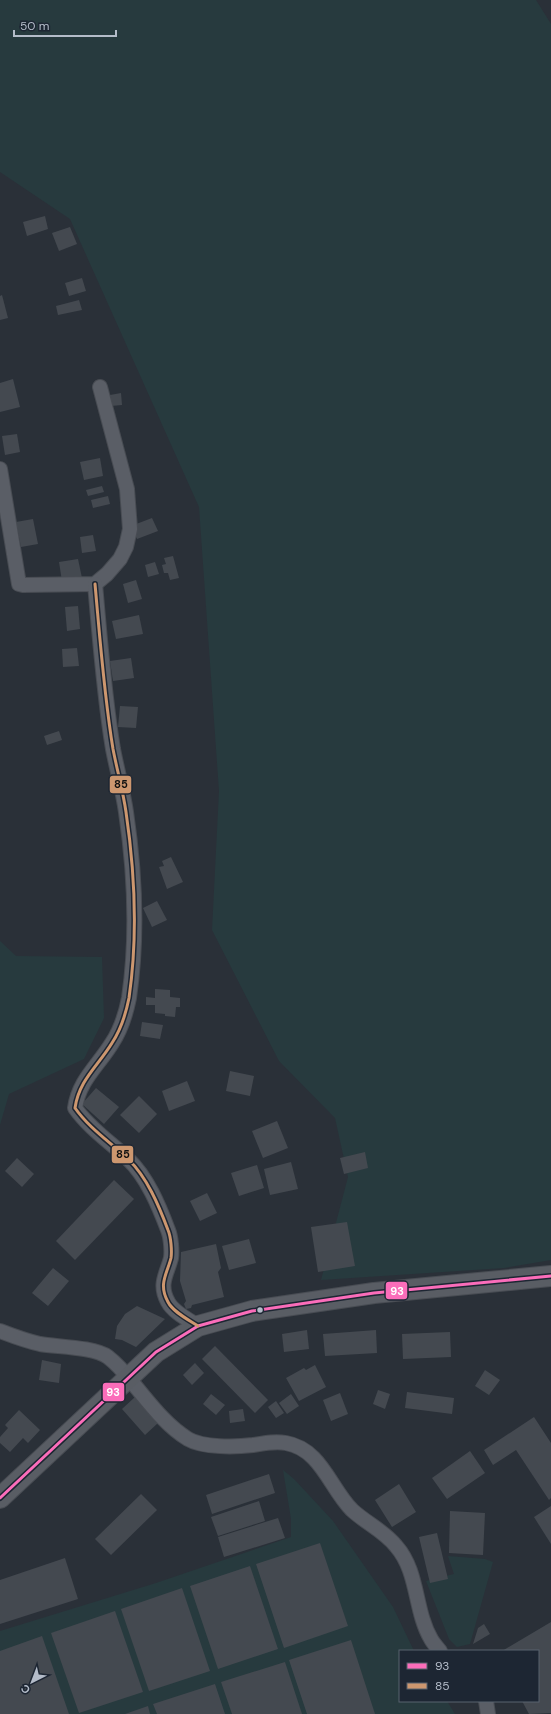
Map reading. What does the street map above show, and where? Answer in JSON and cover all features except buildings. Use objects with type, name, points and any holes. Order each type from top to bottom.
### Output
[{"type":"main road","points":[[0,1498],[129,1379],[156,1352],[198,1326],[252,1311],[374,1293],[551,1276]]},
{"type":"street","points":[[0,469],[20,584],[96,584],[120,559],[126,547],[130,529],[127,490],[100,387]]},
{"type":"street","points":[[96,584],[105,693],[113,750],[126,810],[132,869],[135,917],[134,958],[129,1000],[123,1020],[113,1042],[83,1082],[77,1095],[75,1108],[84,1120],[136,1168],[156,1200],[169,1232],[171,1256],[163,1279],[165,1294],[168,1302],[177,1312],[198,1326]]},
{"type":"street","points":[[0,1331],[38,1344],[95,1351],[107,1356],[117,1365],[162,1416],[188,1439],[201,1444],[252,1445],[270,1441],[300,1447],[314,1458],[330,1479],[343,1500],[360,1517],[382,1531],[397,1546],[411,1571],[423,1620],[430,1638],[439,1650]]},
{"type":"street","points":[[486,1702],[488,1714]]},
{"type":"green space","points":[[0,0],[536,0],[551,24],[551,1260],[504,1268],[321,1280],[348,1177],[335,1118],[279,1061],[212,930],[219,791],[199,507],[70,219],[0,172]]},
{"type":"green space","points":[[0,941],[16,956],[102,957],[104,1018],[84,1059],[9,1094],[0,1125]]},
{"type":"green space","points":[[283,1470],[294,1479],[333,1521],[393,1607],[414,1650],[399,1650],[399,1702],[448,1702],[455,1714],[0,1714],[0,1631],[156,1583],[291,1537],[291,1519]]},
{"type":"green space","points":[[448,1556],[485,1559],[493,1562],[470,1644],[457,1647],[449,1639],[426,1581],[454,1574]]},
{"type":"transit line","name":"85","points":[[95,584],[107,708],[113,749],[125,804],[132,858],[134,951],[129,998],[118,1033],[80,1089],[75,1108],[93,1128],[135,1166],[147,1183],[161,1211],[171,1240],[171,1258],[164,1279],[165,1296],[170,1306],[198,1326]]},
{"type":"transit line","name":"93","points":[[0,1498],[156,1352],[198,1326],[252,1311],[374,1293],[551,1276]]}]
